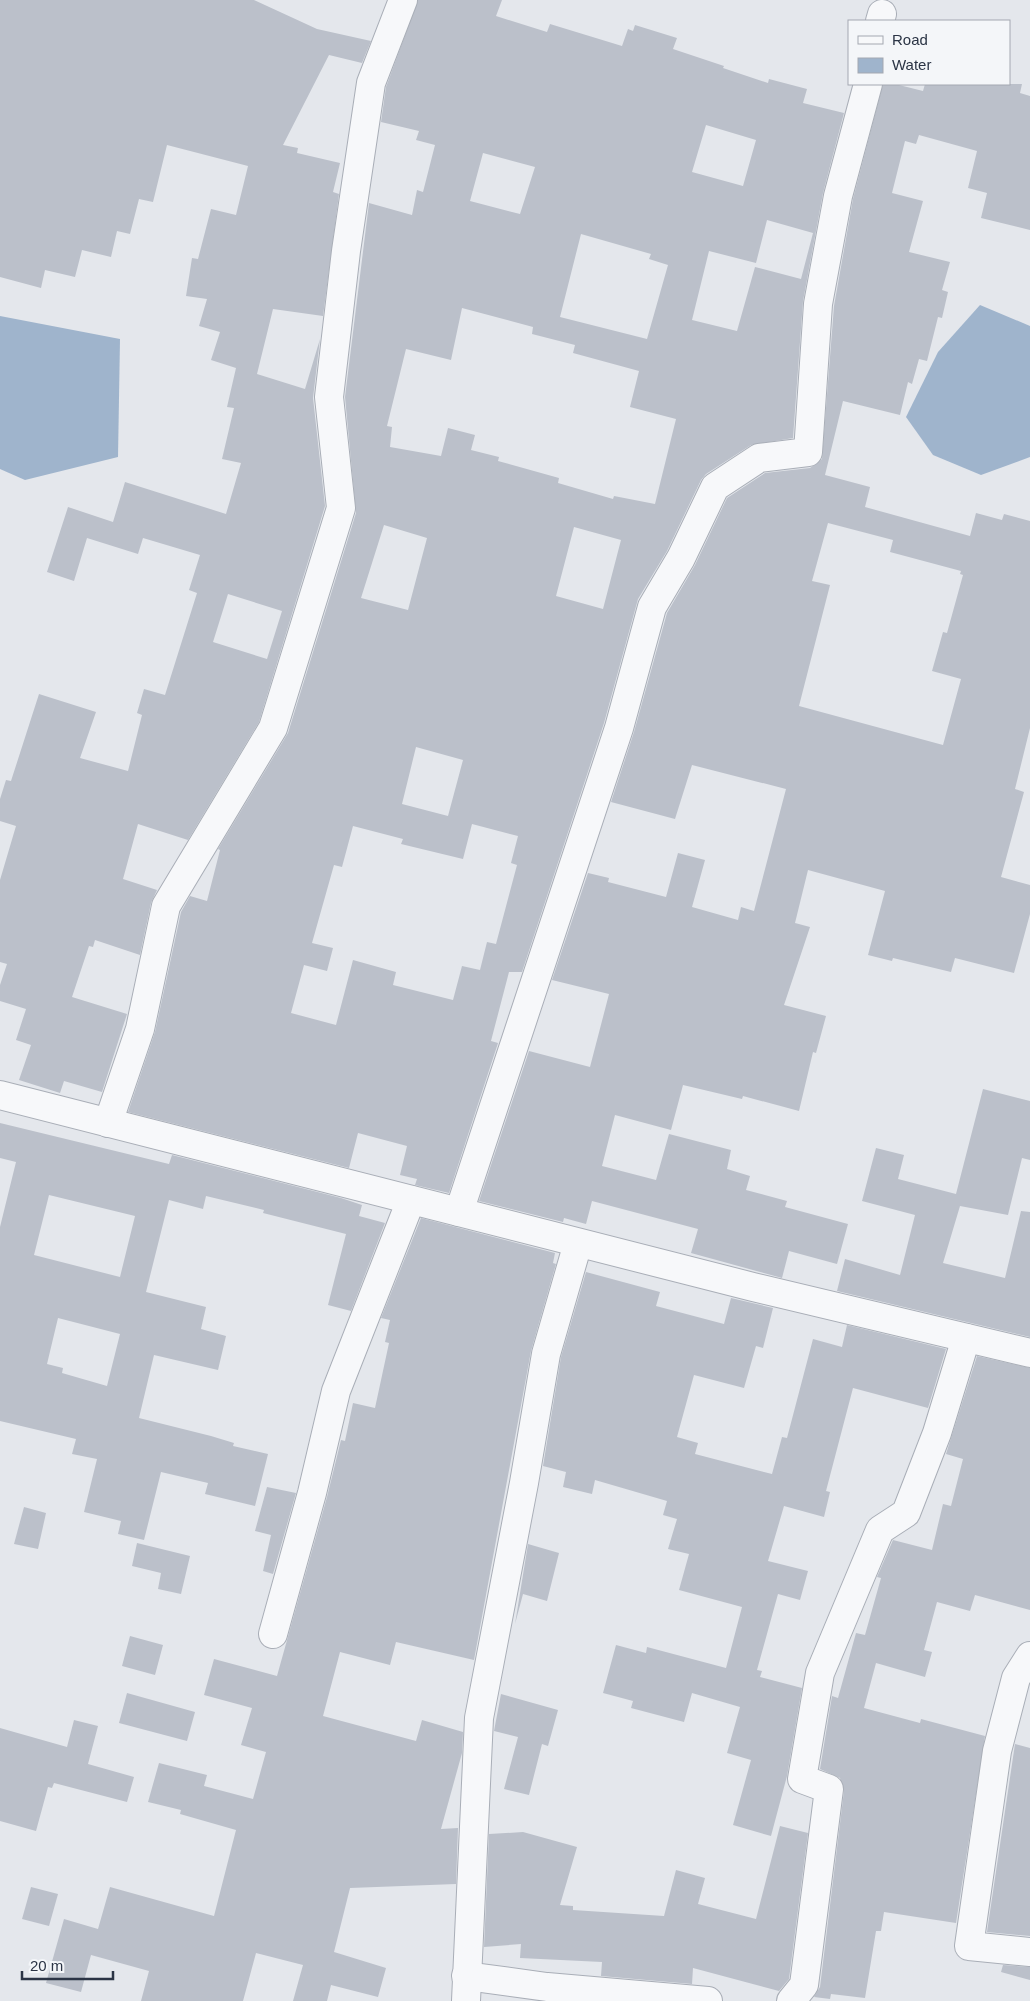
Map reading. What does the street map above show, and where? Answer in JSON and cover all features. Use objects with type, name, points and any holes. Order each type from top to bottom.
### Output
[{"type":"street","points":[[108,1122],[140,1028],[166,906],[273,728],[341,508],[329,397],[346,251],[371,83],[403,0]]},
{"type":"street","points":[[459,1212],[619,728],[652,607],[681,558],[715,487],[760,458],[808,452],[818,304],[838,196],[868,85]]},
{"type":"street","points":[[0,1095],[752,1288],[1030,1353]]},
{"type":"street","points":[[273,1634],[312,1493],[336,1391],[411,1200]]},
{"type":"street","points":[[578,1243],[546,1354],[524,1483],[479,1718],[466,1988],[546,1987],[708,2001]]},
{"type":"street","points":[[791,2001],[804,1985],[829,1789],[802,1779],[820,1673],[880,1530],[906,1513],[937,1433],[966,1338]]},
{"type":"street","points":[[1030,1656],[1016,1678],[997,1751],[969,1946],[1030,1952]]},
{"type":"water","points":[[980,305],[1030,326],[1030,457],[981,475],[933,455],[906,417],[938,352]]},
{"type":"water","points":[[0,316],[120,339],[118,457],[25,480],[0,469]]},
{"type":"building","points":[[0,0],[254,0],[317,29],[371,41],[362,63],[329,55],[283,145],[298,148],[297,153],[340,163],[333,192],[339,194],[323,316],[273,309],[257,374],[305,389],[320,339],[313,398],[325,506],[259,722],[188,840],[138,824],[123,879],[157,890],[151,903],[140,955],[95,940],[93,947],[89,946],[72,997],[127,1014],[102,1092],[64,1081],[60,1093],[19,1080],[31,1045],[16,1040],[26,1009],[0,1001],[0,985],[7,964],[0,962],[0,880],[16,826],[0,821],[0,799],[6,780],[11,781],[39,694],[96,712],[80,758],[128,771],[142,715],[137,713],[144,689],[165,695],[197,593],[189,590],[200,555],[143,538],[138,554],[87,538],[74,581],[47,572],[68,507],[113,522],[125,482],[226,514],[241,463],[222,459],[234,408],[227,407],[236,368],[211,360],[220,332],[199,326],[207,299],[186,296],[192,258],[198,259],[211,209],[236,215],[248,166],[167,145],[153,202],[139,199],[130,234],[117,231],[111,257],[82,250],[75,277],[45,270],[41,288],[0,277]],"holes":[[[228,594],[282,611],[267,659],[213,642]]]},
{"type":"building","points":[[418,0],[502,0],[496,16],[547,32],[550,24],[622,46],[628,29],[633,31],[635,25],[677,38],[673,49],[768,83],[769,79],[807,89],[803,103],[844,113],[823,193],[803,301],[793,438],[751,445],[706,474],[701,480],[667,551],[638,599],[604,723],[522,972],[509,972],[491,1041],[498,1043],[449,1193],[415,1185],[417,1179],[400,1175],[407,1146],[358,1133],[349,1168],[128,1112],[155,1032],[181,912],[190,896],[207,901],[220,850],[218,849],[288,733],[356,513],[345,397],[369,203],[412,215],[417,190],[423,192],[435,145],[416,140],[419,131],[381,122],[386,87]],"holes":[[[706,125],[756,140],[743,186],[692,172]],[[483,153],[535,167],[520,214],[470,201]],[[767,220],[813,233],[801,279],[755,267],[737,331],[692,320],[709,251],[756,263]],[[581,234],[651,254],[649,259],[668,265],[647,339],[560,317]],[[462,308],[533,327],[532,334],[575,345],[573,353],[639,371],[630,407],[676,419],[655,504],[614,496],[613,499],[558,483],[559,478],[498,461],[499,457],[471,450],[475,435],[448,428],[441,456],[390,447],[392,427],[387,426],[406,349],[451,360]],[[384,525],[427,538],[408,610],[361,598]],[[574,527],[621,540],[603,609],[556,596]],[[416,747],[463,760],[448,816],[402,804]],[[472,824],[518,836],[511,863],[517,865],[496,944],[487,942],[480,970],[462,966],[453,1000],[393,985],[396,972],[353,960],[336,1025],[291,1013],[304,965],[327,971],[333,948],[312,943],[334,865],[342,867],[353,826],[403,839],[401,844],[463,859]]]},
{"type":"building","points":[[1022,84],[1020,93],[1030,96],[1030,230],[981,218],[987,193],[968,188],[977,151],[919,135],[916,144],[905,141],[892,193],[923,201],[909,252],[950,262],[942,290],[948,292],[942,318],[938,317],[927,361],[919,359],[912,384],[908,382],[900,415],[843,401],[825,475],[870,487],[865,507],[970,536],[976,513],[1002,520],[1004,514],[1030,521],[1030,728],[1015,789],[1024,792],[1001,877],[1030,885],[1030,914],[1014,973],[955,958],[951,972],[893,958],[892,961],[868,955],[885,891],[808,870],[795,923],[810,927],[784,1005],[826,1016],[816,1053],[813,1052],[799,1111],[743,1096],[742,1099],[683,1085],[671,1130],[615,1115],[602,1166],[656,1180],[669,1134],[731,1150],[727,1169],[750,1176],[746,1190],[787,1201],[785,1207],[848,1224],[837,1264],[789,1251],[782,1278],[691,1253],[698,1229],[592,1201],[586,1224],[564,1218],[563,1222],[479,1201],[529,1051],[590,1067],[609,994],[552,980],[588,873],[609,878],[608,882],[666,897],[678,853],[705,860],[692,907],[738,920],[741,907],[754,911],[786,789],[692,765],[675,819],[611,802],[634,732],[667,613],[695,565],[727,498],[765,473],[810,468],[822,459],[834,306],[853,199],[883,85],[899,85],[923,91],[925,85]],"holes":[[[828,523],[893,540],[890,552],[961,571],[960,574],[963,575],[947,633],[943,632],[932,671],[961,679],[943,745],[799,706],[830,585],[812,581]]]},
{"type":"building","points":[[983,1089],[1030,1101],[1030,1160],[1022,1158],[1008,1215],[960,1206],[943,1263],[1005,1278],[1021,1211],[1030,1212],[1030,1337],[837,1291],[845,1259],[900,1275],[915,1215],[862,1201],[876,1148],[904,1155],[898,1179],[956,1194]]},
{"type":"building","points":[[0,1123],[169,1164],[172,1155],[341,1198],[362,1205],[359,1216],[385,1223],[351,1311],[328,1305],[346,1234],[263,1213],[264,1210],[206,1196],[203,1209],[169,1200],[146,1292],[206,1307],[201,1329],[226,1336],[218,1370],[154,1355],[139,1418],[211,1436],[234,1443],[233,1446],[268,1454],[255,1506],[205,1494],[208,1483],[161,1472],[144,1540],[118,1534],[121,1521],[84,1512],[97,1459],[72,1454],[76,1439],[0,1421],[0,1227],[16,1162],[0,1158]],"holes":[[[49,1195],[135,1216],[120,1277],[34,1255]],[[58,1318],[120,1334],[107,1386],[62,1373],[63,1368],[47,1364]]]},
{"type":"building","points":[[421,1218],[555,1253],[553,1263],[556,1264],[531,1351],[474,1660],[396,1642],[390,1665],[340,1652],[323,1716],[416,1741],[422,1720],[463,1732],[462,1753],[441,1829],[458,1828],[456,1884],[350,1888],[334,1952],[386,1968],[378,1997],[331,1985],[327,2001],[293,2001],[303,1965],[256,1953],[243,2001],[141,2001],[149,1971],[91,1955],[81,1992],[46,1983],[64,1919],[98,1929],[110,1887],[214,1916],[236,1830],[180,1814],[181,1810],[148,1802],[159,1763],[207,1775],[204,1786],[253,1799],[266,1752],[241,1745],[252,1708],[204,1695],[214,1659],[277,1676],[341,1440],[345,1441],[353,1403],[375,1408],[389,1343],[385,1342],[390,1320],[381,1318]]},
{"type":"building","points":[[586,1272],[660,1292],[656,1306],[724,1324],[731,1298],[773,1308],[763,1348],[756,1346],[744,1388],[694,1375],[677,1437],[698,1443],[695,1454],[772,1474],[782,1437],[787,1438],[813,1339],[842,1347],[847,1325],[946,1349],[928,1408],[853,1388],[826,1491],[830,1492],[824,1517],[784,1506],[768,1561],[808,1571],[800,1600],[778,1594],[757,1670],[762,1671],[760,1677],[802,1688],[787,1776],[771,1836],[733,1825],[751,1760],[727,1753],[740,1707],[692,1693],[684,1722],[631,1708],[633,1701],[603,1693],[616,1645],[646,1653],[647,1647],[726,1668],[742,1607],[679,1590],[689,1554],[668,1549],[677,1519],[663,1515],[667,1501],[595,1480],[592,1494],[563,1487],[566,1472],[543,1466],[561,1357]]},
{"type":"building","points":[[977,1356],[1030,1368],[1030,1610],[975,1595],[970,1611],[937,1602],[924,1650],[932,1652],[925,1677],[876,1663],[864,1708],[920,1723],[921,1719],[985,1736],[956,1923],[884,1912],[881,1931],[876,1931],[865,1998],[831,1994],[830,1999],[814,1997],[820,1987],[844,1791],[840,1778],[820,1769],[832,1696],[838,1698],[856,1633],[865,1635],[881,1578],[877,1577],[893,1540],[932,1550],[943,1504],[951,1506],[963,1459],[946,1454]]},
{"type":"building","points":[[267,1487],[296,1493],[273,1574],[263,1571],[271,1535],[255,1531]]},
{"type":"building","points":[[24,1507],[46,1513],[38,1549],[14,1544]]},
{"type":"building","points":[[137,1543],[190,1556],[181,1594],[158,1589],[161,1573],[132,1566]]},
{"type":"building","points":[[528,1544],[559,1553],[547,1601],[523,1594],[515,1624]]},
{"type":"building","points":[[130,1636],[163,1645],[155,1675],[122,1666]]},
{"type":"building","points":[[127,1693],[195,1712],[187,1741],[119,1723]]},
{"type":"building","points":[[501,1694],[558,1710],[548,1746],[542,1744],[529,1795],[504,1789],[518,1737],[494,1731]]},
{"type":"building","points":[[74,1720],[98,1726],[88,1764],[134,1777],[127,1802],[54,1783],[52,1788],[48,1787],[36,1831],[0,1821],[0,1728],[67,1747]]},
{"type":"building","points":[[1015,1744],[1030,1748],[1030,1936],[987,1932]]},
{"type":"building","points":[[780,1826],[808,1833],[789,1979],[779,1991],[693,1968],[692,1984],[601,1976],[602,1962],[520,1958],[521,1944],[484,1947],[489,1834],[523,1832],[577,1847],[560,1905],[573,1906],[573,1910],[664,1916],[676,1870],[705,1878],[698,1904],[756,1919]]},
{"type":"building","points":[[31,1887],[58,1894],[49,1926],[22,1919]]},
{"type":"building","points":[[1003,1965],[1030,1967],[1030,1980],[1001,1972]]}]
